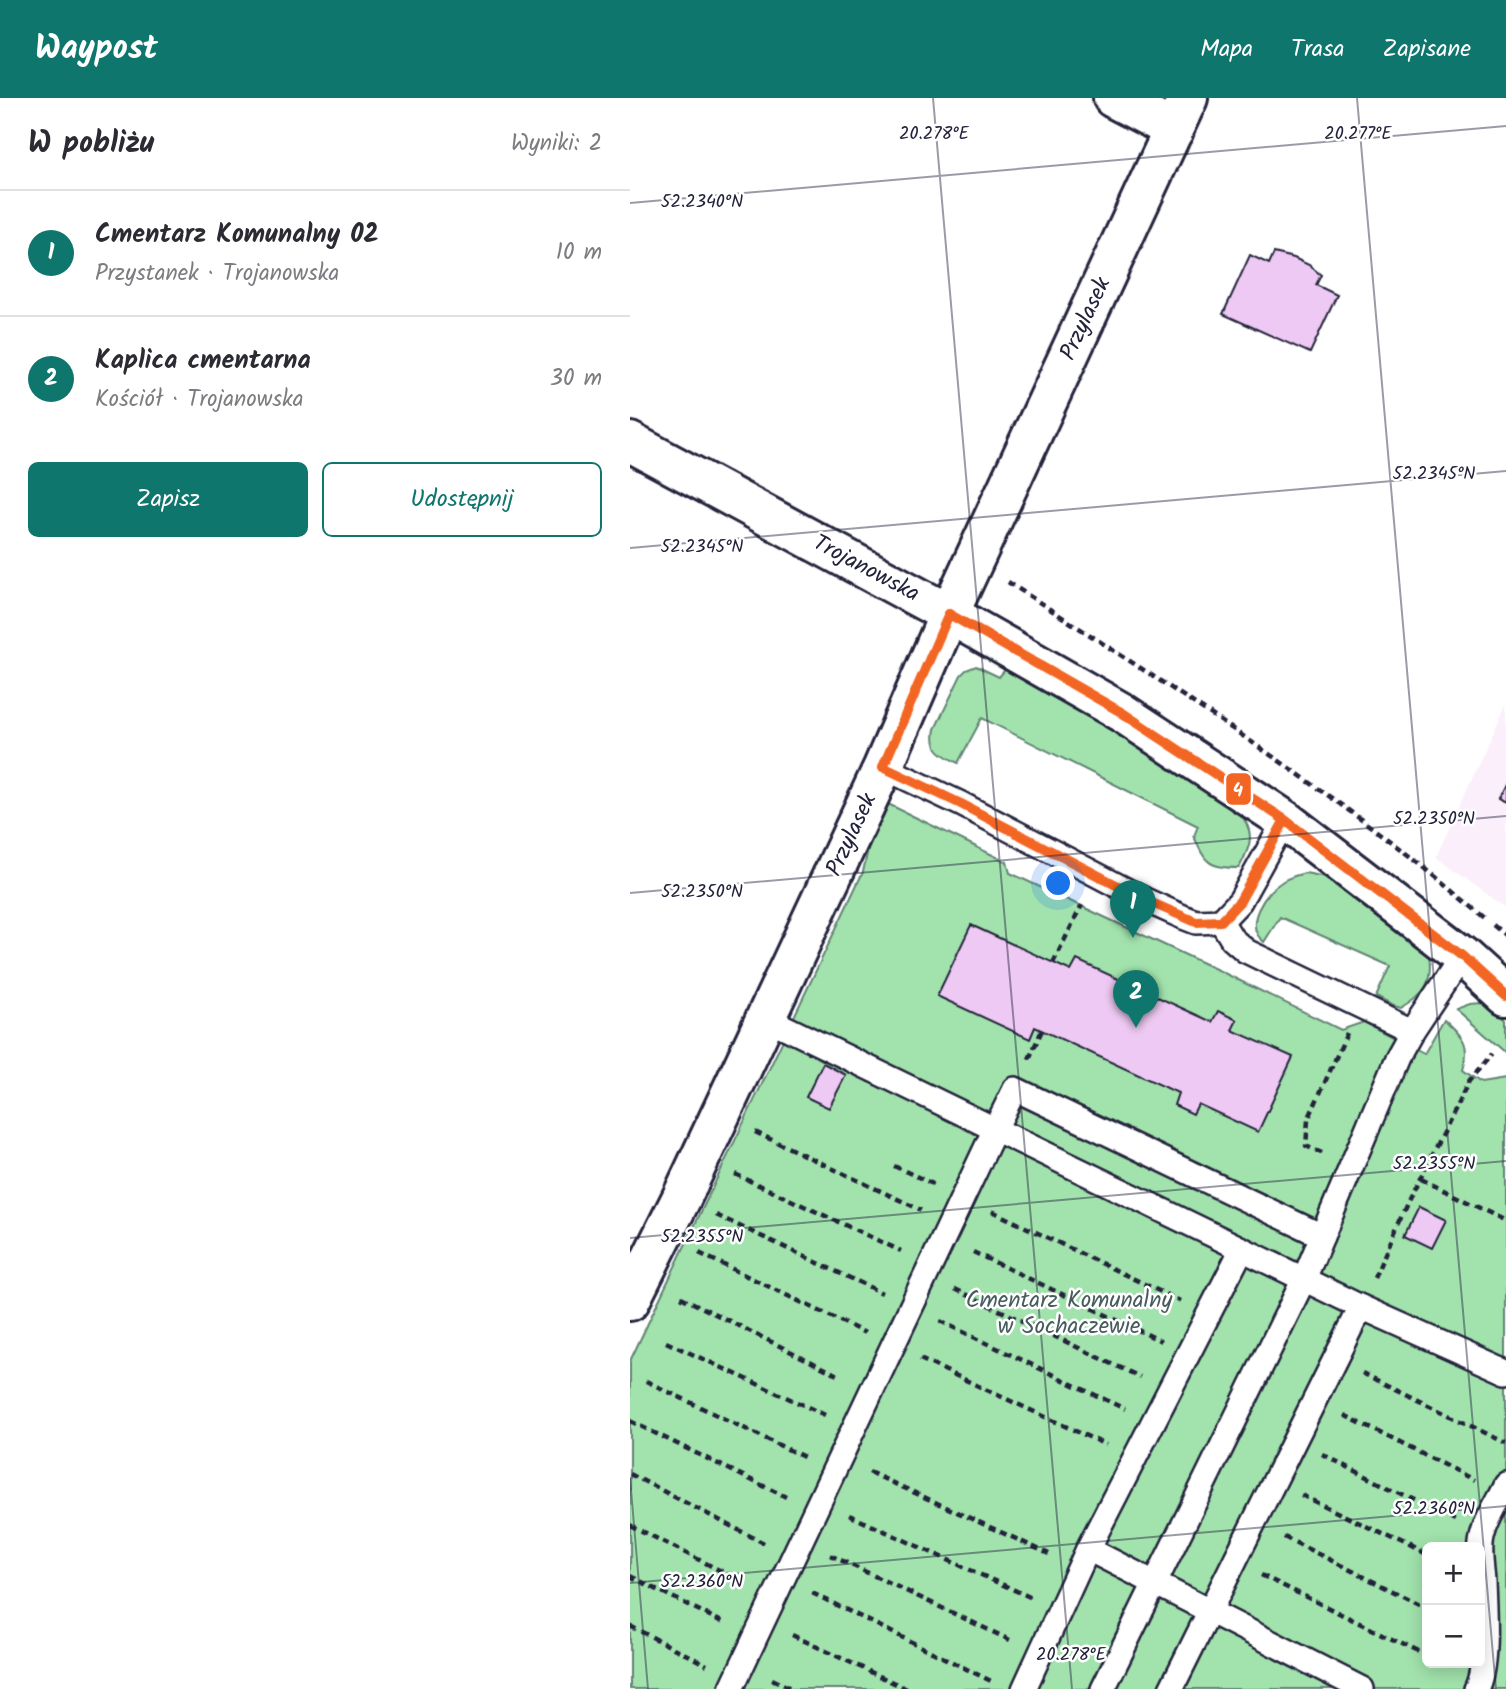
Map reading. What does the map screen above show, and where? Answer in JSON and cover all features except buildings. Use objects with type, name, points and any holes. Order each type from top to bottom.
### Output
[{"type":"street","points":[[1112,98],[1181,114]]},
{"type":"street","name":"Przylasek","points":[[630,1301],[681,1199],[883,767],[949,614],[1181,114]]},
{"type":"street","name":"Trojanowska","points":[[630,442],[949,614],[1121,712],[1285,820],[1462,956],[1506,996]]},
{"type":"lane","points":[[883,767],[961,804],[1145,900],[1196,922],[1221,921],[1240,901],[1285,820]]},
{"type":"lane","points":[[1221,921],[1232,939],[1246,951],[1412,1031]]},
{"type":"lane","points":[[1102,1689],[1304,1279],[1397,1058],[1462,956]]},
{"type":"lane","points":[[766,1018],[1361,1307],[1506,1373]]},
{"type":"lane","points":[[733,1684],[1015,1089],[1322,1236]]},
{"type":"lane","points":[[1024,1689],[1084,1558],[1242,1249]]},
{"type":"lane","points":[[1171,1689],[1361,1307]]},
{"type":"lane","points":[[1476,1689],[1480,1682],[1483,1657],[1483,1581],[1480,1558],[1482,1534],[1504,1490]]},
{"type":"lane","points":[[1084,1558],[1155,1583],[1362,1689]]},
{"type":"path","points":[[1053,963],[1083,904]]},
{"type":"path","points":[[1361,1307],[1408,1202],[1469,1082],[1492,1054]]},
{"type":"path","points":[[748,1129],[1188,1354]]},
{"type":"path","points":[[894,1166],[1209,1315]]},
{"type":"path","points":[[730,1172],[1170,1391]]},
{"type":"path","points":[[1421,1179],[1506,1221]]},
{"type":"path","points":[[715,1214],[1153,1422]]},
{"type":"path","points":[[698,1252],[1135,1458]]},
{"type":"path","points":[[681,1297],[872,1391]]},
{"type":"path","points":[[666,1342],[854,1429]]},
{"type":"path","points":[[1334,1360],[1506,1443]]},
{"type":"path","points":[[646,1381],[837,1465],[1084,1558]]},
{"type":"path","points":[[1315,1400],[1504,1490]]},
{"type":"path","points":[[630,1421],[817,1506],[1060,1611]]},
{"type":"path","points":[[1294,1440],[1482,1534]]},
{"type":"path","points":[[630,1474],[788,1568],[996,1683]]},
{"type":"path","points":[[1273,1482],[1422,1553]]},
{"type":"path","points":[[1254,1522],[1422,1606]]},
{"type":"path","points":[[630,1525],[788,1568],[1040,1654]]},
{"type":"path","points":[[1234,1562],[1422,1654]]},
{"type":"path","points":[[630,1576],[907,1689]]},
{"type":"path","points":[[630,1626],[733,1684]]},
{"type":"shaded area","points":[[1506,704],[1506,908],[1436,857]]},
{"type":"green space","points":[[976,666],[999,677],[1008,666],[1237,809],[1247,825],[1250,838],[1239,868],[1214,865],[1205,858],[1194,836],[1198,826],[982,718],[958,763],[942,754],[936,747],[935,729],[961,675]]},
{"type":"green space","name":"Cmentarz Komunalny w Sochaczewie","points":[[884,802],[1007,862],[1010,873],[1341,1030],[1364,1022],[1424,1054],[1444,1019],[1464,1041],[1466,1053],[1463,1070],[1481,1083],[1506,1079],[1506,1689],[630,1689],[630,1361],[863,872],[875,817]]},
{"type":"green space","points":[[1305,873],[1331,878],[1429,954],[1430,973],[1426,987],[1416,998],[1401,1008],[1376,997],[1390,966],[1280,917],[1264,942],[1255,927],[1258,909],[1276,886]]},
{"type":"green space","points":[[1482,1003],[1491,1006],[1506,1020],[1506,1053],[1456,1009]]},
{"type":"transit line","name":"4","points":[[949,614],[1121,712],[1285,820],[1462,956],[1506,996]]},
{"type":"transit line","name":"4","points":[[883,767],[949,614]]},
{"type":"transit line","name":"4","points":[[883,767],[961,804],[1145,900],[1196,922],[1221,921],[1240,901],[1285,820]]},
{"type":"place","name":"Cmentarz Komunalny 02","points":[[1133,938]]},
{"type":"place","name":"Kaplica cmentarna","points":[[1136,1028]]}]
